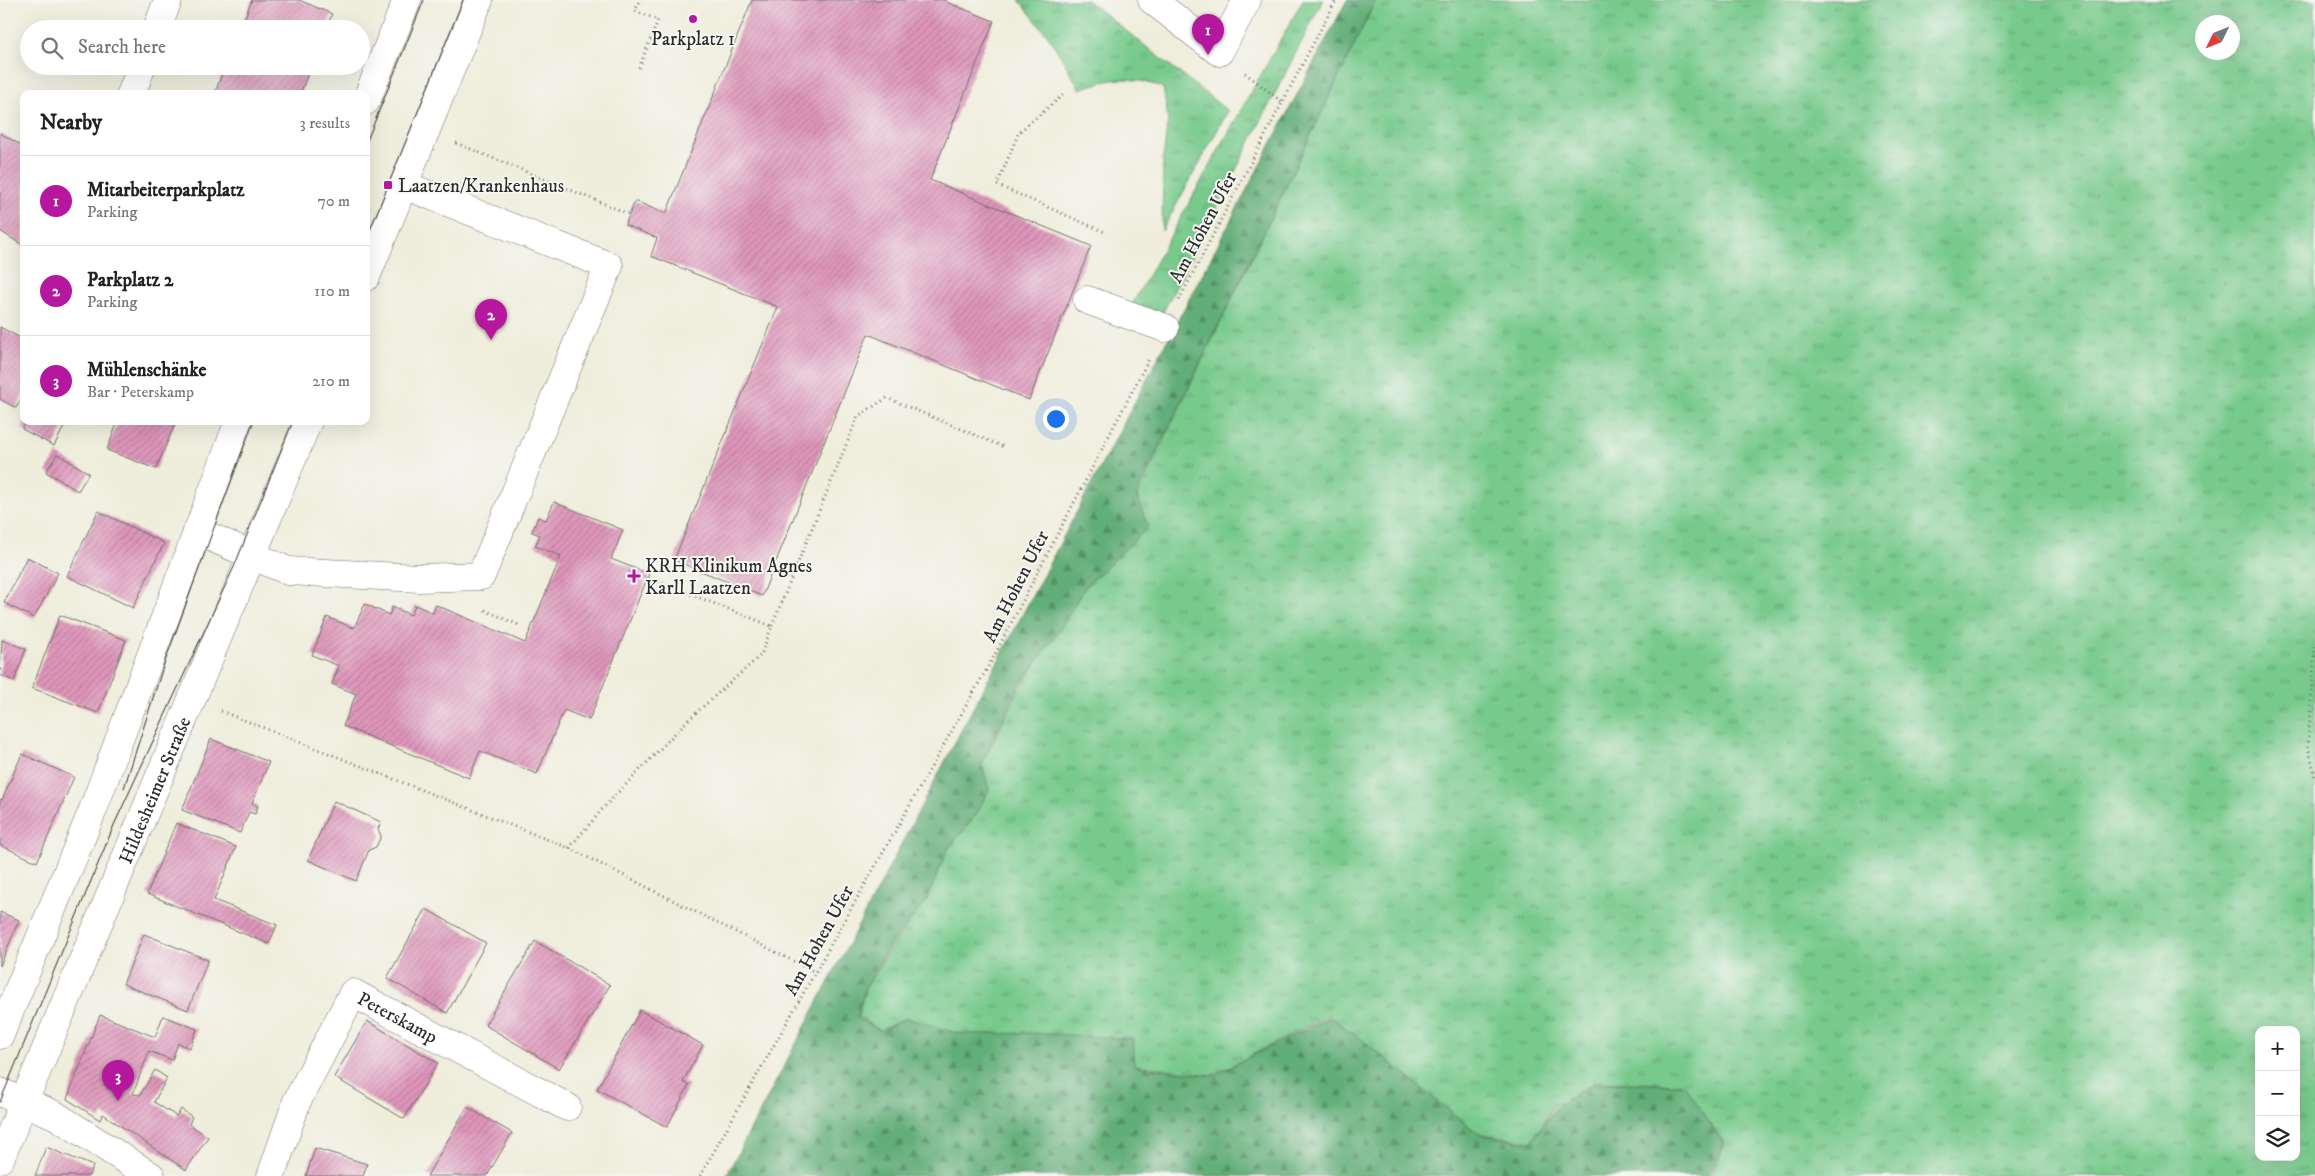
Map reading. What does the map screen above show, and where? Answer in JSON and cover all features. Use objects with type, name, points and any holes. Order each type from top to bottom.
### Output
[{"type":"street","points":[[160,20],[168,0]]},
{"type":"street","points":[[370,91],[407,0]]},
{"type":"street","points":[[370,267],[479,0]]},
{"type":"street","points":[[1152,0],[1219,52],[1247,0]]},
{"type":"street","points":[[133,90],[138,75]]},
{"type":"street","points":[[197,531],[288,571],[419,578],[480,576],[609,266],[404,185]]},
{"type":"street","points":[[1087,300],[1164,328]]},
{"type":"street","points":[[0,1036],[92,812],[237,425]]},
{"type":"street","name":"Hildesheimer Straße","points":[[0,1159],[11,1097],[193,700],[306,425]]},
{"type":"street","name":"Peterskamp","points":[[271,1176],[297,1101],[353,994],[567,1107]]},
{"type":"street","points":[[11,1097],[54,1115],[151,1176]]},
{"type":"path","points":[[638,68],[658,20],[635,11],[640,0]]},
{"type":"path","name":"Am Hohen Ufer","points":[[700,1176],[993,658],[1336,0]]},
{"type":"path","points":[[1219,52],[1282,102]]},
{"type":"path","points":[[1064,94],[1019,132],[997,184],[1107,233]]},
{"type":"path","points":[[471,149],[629,214]]},
{"type":"path","points":[[570,848],[606,805],[687,721],[761,655],[858,416],[886,398],[1004,447]]},
{"type":"path","points":[[628,570],[772,626]]},
{"type":"path","points":[[2315,646],[2308,746],[2315,776]]},
{"type":"path","points":[[193,700],[570,848],[815,972]]},
{"type":"green space","points":[[1019,0],[1087,0],[1228,111],[1162,231],[1163,160],[1168,118],[1163,88],[1131,79],[1122,79],[1080,89],[1049,37]]},
{"type":"green space","points":[[1303,0],[1323,0],[1159,320],[1130,308]]},
{"type":"green space","points":[[1347,0],[1376,0],[1136,495],[1148,527],[1084,588],[1065,622],[1019,687],[981,764],[989,789],[975,816],[948,849],[926,900],[893,942],[865,987],[857,1018],[881,1031],[906,1018],[961,1034],[1036,1033],[1132,1039],[1134,1066],[1212,1076],[1329,1017],[1360,1038],[1478,1134],[1530,1143],[1556,1107],[1595,1083],[1685,1085],[1724,1144],[1709,1176],[726,1176]]},
{"type":"green space","points":[[1376,0],[2315,0],[2315,1176],[1711,1176],[1725,1144],[1682,1084],[1595,1082],[1554,1106],[1531,1142],[1478,1133],[1329,1015],[1213,1075],[1135,1065],[1133,1038],[957,1033],[904,1019],[880,1030],[858,1017],[865,989],[897,939],[926,901],[948,849],[977,814],[989,789],[982,764],[1019,690],[1085,588],[1148,527],[1137,496]]},
{"type":"building","points":[[252,0],[299,0],[332,14],[330,20],[244,20]]},
{"type":"building","points":[[752,0],[947,0],[946,2],[994,21],[930,180],[1091,246],[1029,400],[868,334],[762,596],[674,560],[778,307],[651,256],[657,238],[625,225],[635,201],[666,214]]},
{"type":"building","points":[[222,75],[307,75],[302,90],[216,90]]},
{"type":"building","points":[[0,133],[20,145],[20,244],[0,231]]},
{"type":"building","points":[[0,327],[20,338],[20,400],[16,408],[0,399]]},
{"type":"building","points":[[24,425],[65,425],[54,446],[22,429]]},
{"type":"building","points":[[116,425],[174,425],[156,469],[107,450]]},
{"type":"building","points":[[57,454],[89,473],[78,491],[46,472]]},
{"type":"building","points":[[554,502],[623,530],[611,559],[649,574],[589,720],[564,710],[537,774],[480,751],[469,778],[343,726],[356,694],[332,684],[339,666],[312,655],[327,617],[354,628],[365,604],[389,615],[392,607],[411,615],[415,605],[433,613],[436,605],[525,643],[561,556],[535,546],[540,535],[532,532],[538,517],[546,520]]},
{"type":"building","points":[[98,511],[164,543],[133,608],[67,576]]},
{"type":"building","points":[[27,557],[58,573],[34,618],[4,603]]},
{"type":"building","points":[[60,615],[126,640],[98,713],[32,688]]},
{"type":"building","points":[[2,640],[26,649],[14,681],[0,675]]},
{"type":"building","points":[[211,739],[269,762],[252,803],[258,806],[255,814],[249,812],[240,833],[182,810]]},
{"type":"building","points":[[22,754],[74,777],[37,862],[0,845],[0,799],[2,800]]},
{"type":"building","points":[[334,801],[381,822],[378,829],[381,836],[376,847],[369,850],[356,881],[308,860]]},
{"type":"building","points":[[176,823],[236,847],[214,900],[277,925],[269,944],[147,894]]},
{"type":"building","points":[[426,909],[486,943],[447,1013],[387,978]]},
{"type":"building","points":[[0,912],[19,920],[0,966]]},
{"type":"building","points":[[144,934],[208,960],[188,1010],[123,984]]},
{"type":"building","points":[[535,941],[610,985],[559,1069],[485,1025]]},
{"type":"building","points":[[640,1010],[703,1045],[683,1082],[689,1085],[667,1127],[597,1089]]},
{"type":"building","points":[[100,1015],[155,1037],[163,1016],[197,1029],[190,1048],[178,1043],[172,1060],[149,1051],[133,1094],[140,1095],[155,1070],[167,1078],[154,1102],[176,1116],[181,1109],[192,1117],[189,1124],[208,1137],[186,1170],[103,1114],[100,1120],[67,1099]]},
{"type":"building","points":[[367,1021],[438,1063],[404,1119],[334,1077]]},
{"type":"building","points":[[467,1107],[512,1133],[487,1176],[427,1176]]},
{"type":"building","points":[[46,1147],[93,1166],[89,1176],[35,1176]]},
{"type":"building","points":[[315,1148],[367,1164],[363,1176],[306,1176]]},
{"type":"tram line","points":[[370,133],[424,0]]},
{"type":"tram line","points":[[370,230],[463,0]]},
{"type":"tram line","points":[[124,788],[163,667],[252,425]]},
{"type":"tram line","points":[[0,1102],[114,825],[234,567],[291,425]]},
{"type":"place","name":"Parkplatz 1","points":[[693,19]]},
{"type":"place","name":"Mitarbeiterparkplatz","points":[[1208,55]]},
{"type":"place","name":"Laatzen/Krankenhaus","points":[[388,185]]},
{"type":"place","name":"Parkplatz 2","points":[[491,340]]},
{"type":"place","name":"KRH Klinikum Agnes Karll Laatzen","points":[[634,576]]},
{"type":"place","name":"Mühlenschänke","points":[[118,1101]]}]
